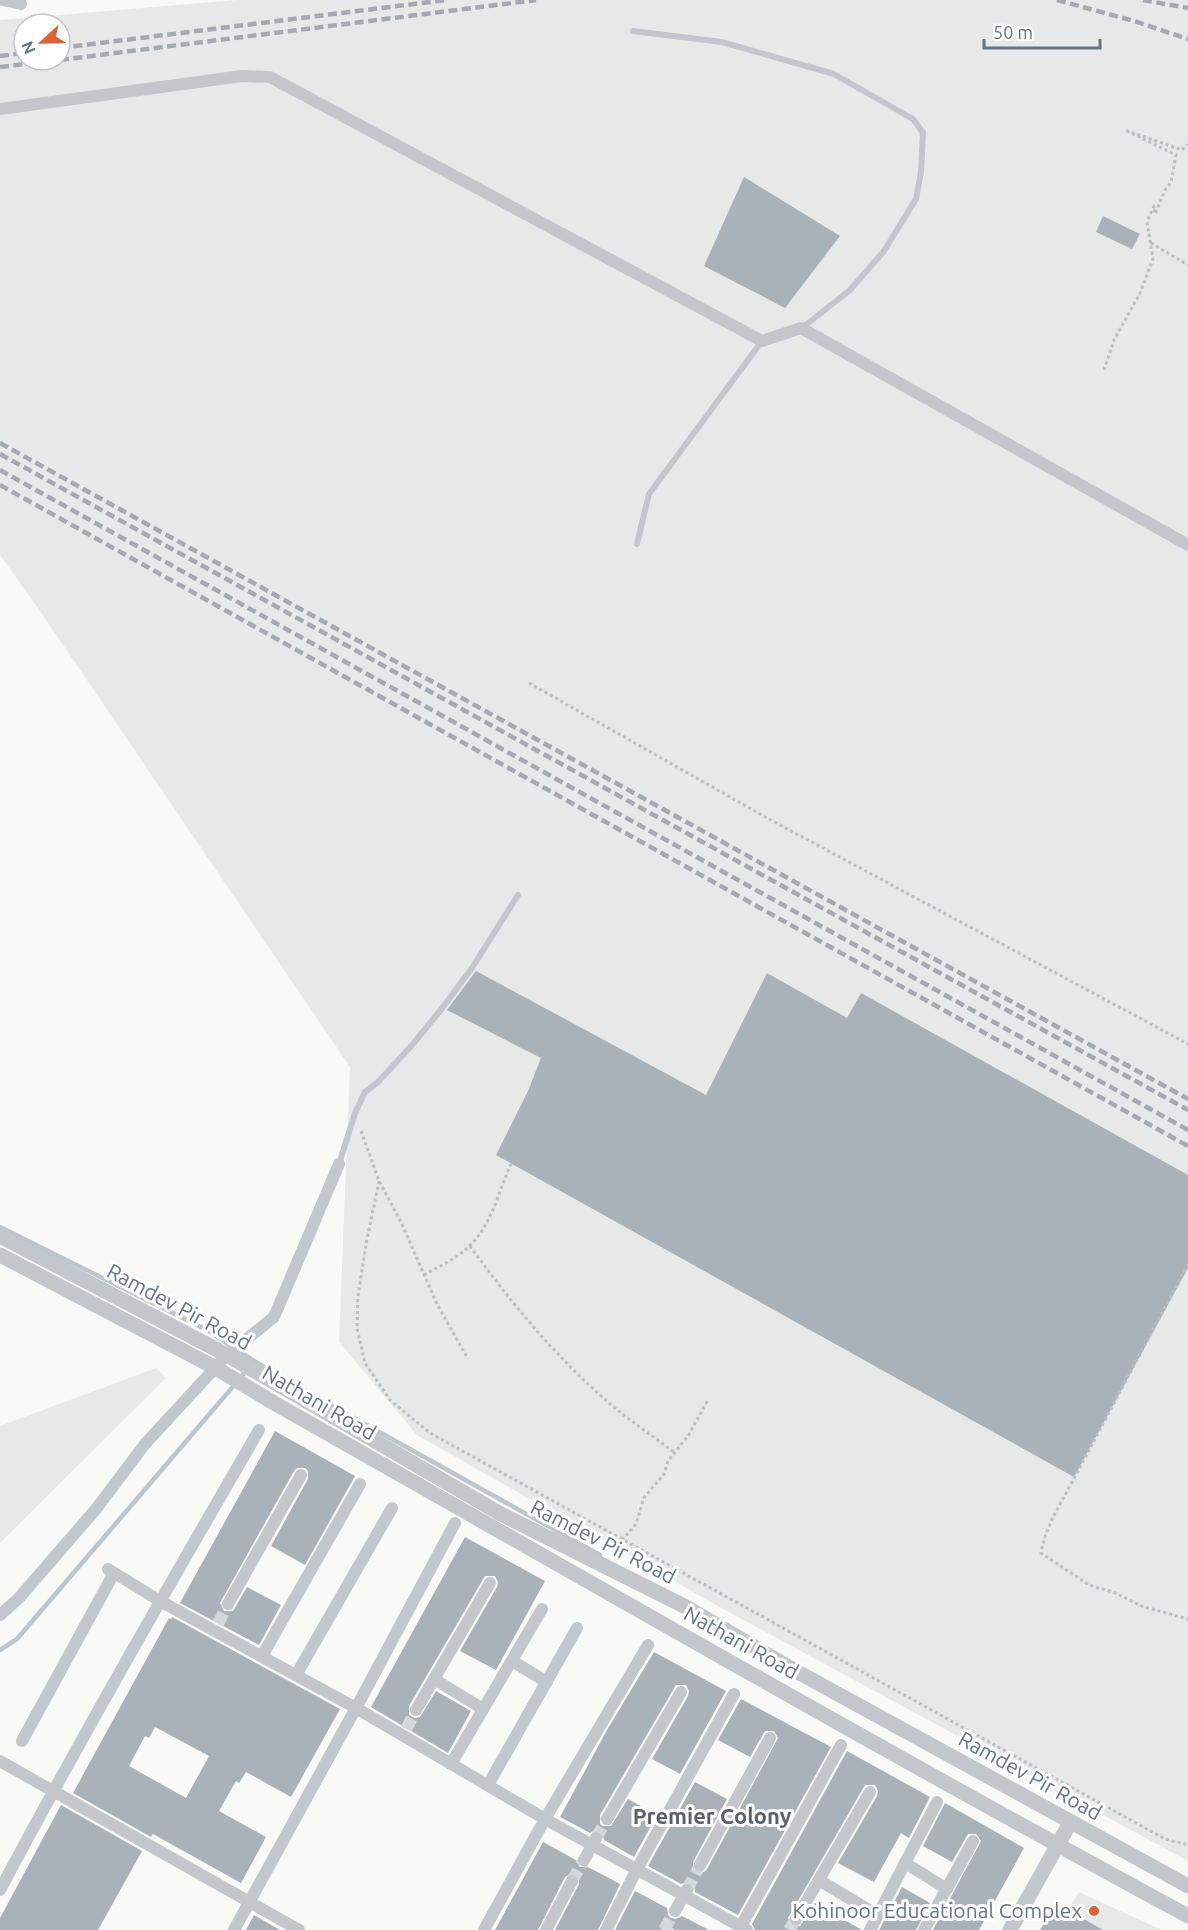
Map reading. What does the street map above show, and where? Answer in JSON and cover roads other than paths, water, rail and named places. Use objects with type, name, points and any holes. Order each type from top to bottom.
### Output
[{"type":"street","points":[[3,0],[21,4]]},
{"type":"street","points":[[0,109],[242,76],[270,77],[762,341],[801,328],[1188,545]]},
{"type":"street","points":[[0,1615],[19,1598],[96,1509],[145,1444],[227,1355],[274,1317],[339,1164]]},
{"type":"street","name":"Ramdev Pir Road","points":[[0,1236],[227,1355],[247,1373]]},
{"type":"street","name":"Nathani Road","points":[[0,1255],[231,1376],[247,1373],[274,1403],[466,1503],[661,1623],[1188,1916]]},
{"type":"street","points":[[0,1890],[160,1601],[260,1430]]},
{"type":"street","points":[[228,1604],[301,1475]]},
{"type":"street","points":[[262,1656],[360,1484]]},
{"type":"street","name":"Ramdev Pir Road","points":[[466,1503],[499,1513],[673,1600],[864,1709],[1188,1886]]},
{"type":"street","points":[[296,1675],[392,1508]]},
{"type":"street","points":[[234,1930],[455,1524]]},
{"type":"street","points":[[22,1741],[111,1571],[160,1601],[217,1627],[262,1656],[404,1732],[451,1764],[546,1819],[594,1841],[637,1869],[685,1892],[742,1929],[841,1745]]},
{"type":"street","points":[[416,1710],[490,1583]]},
{"type":"street","points":[[661,1623],[673,1600]]},
{"type":"street","points":[[451,1764],[542,1609]]},
{"type":"street","points":[[488,1785],[577,1628]]},
{"type":"street","points":[[484,1930],[648,1645]]},
{"type":"street","points":[[512,1660],[547,1682]]},
{"type":"street","points":[[434,1679],[483,1709]]},
{"type":"street","points":[[607,1819],[681,1692]]},
{"type":"street","points":[[606,1930],[637,1869],[734,1694]]},
{"type":"street","points":[[852,1730],[864,1709]]},
{"type":"street","points":[[700,1864],[770,1738]]},
{"type":"street","points":[[0,1761],[299,1930]]},
{"type":"street","points":[[796,1919],[870,1792]]},
{"type":"street","points":[[870,1930],[938,1802]]},
{"type":"street","points":[[1010,1930],[1070,1823]]},
{"type":"street","points":[[584,1860],[594,1841]]},
{"type":"street","points":[[924,1930],[973,1841]]},
{"type":"street","points":[[905,1863],[947,1889]]},
{"type":"street","points":[[819,1880],[877,1915]]},
{"type":"street","points":[[546,1930],[572,1881]]},
{"type":"street","points":[[675,1911],[685,1892]]},
{"type":"lane","points":[[633,31],[722,42],[834,74],[913,119],[923,133],[921,172],[916,199],[884,251],[850,290],[801,328]]},
{"type":"lane","points":[[637,544],[649,494],[762,341]]},
{"type":"lane","points":[[339,1164],[355,1113],[365,1092],[378,1082],[413,1044],[442,1007],[472,968],[518,895]]},
{"type":"waterway","points":[[0,1227],[207,1330],[302,1389],[600,1555]]},
{"type":"waterway","points":[[0,1650],[17,1639],[248,1369]]},
{"type":"tunnel","points":[[218,1624],[228,1604]]},
{"type":"tunnel","points":[[406,1729],[416,1710]]},
{"type":"tunnel","points":[[596,1838],[607,1819]]},
{"type":"tunnel","points":[[572,1881],[584,1860]]},
{"type":"tunnel","points":[[687,1890],[700,1865]]},
{"type":"tunnel","points":[[664,1930],[675,1911]]},
{"type":"tunnel","points":[[789,1930],[796,1919]]},
{"type":"railway","points":[[72,47],[446,0]]},
{"type":"railway","points":[[72,58],[536,0]]},
{"type":"railway","points":[[1057,0],[1134,21],[1188,39]]},
{"type":"railway","points":[[1143,0],[1188,8]]},
{"type":"railway","points":[[0,56],[12,54]]},
{"type":"railway","points":[[0,67],[12,66]]},
{"type":"railway","points":[[0,443],[1188,1099]]},
{"type":"railway","points":[[0,454],[1188,1110]]},
{"type":"railway","points":[[0,470],[1188,1130]]},
{"type":"railway","points":[[0,485],[1188,1146]]},
{"type":"place","name":"Kohinoor Educational Complex","points":[[1094,1911]]},
{"type":"district","name":"Premier Colony","points":[[712,1816]]}]
